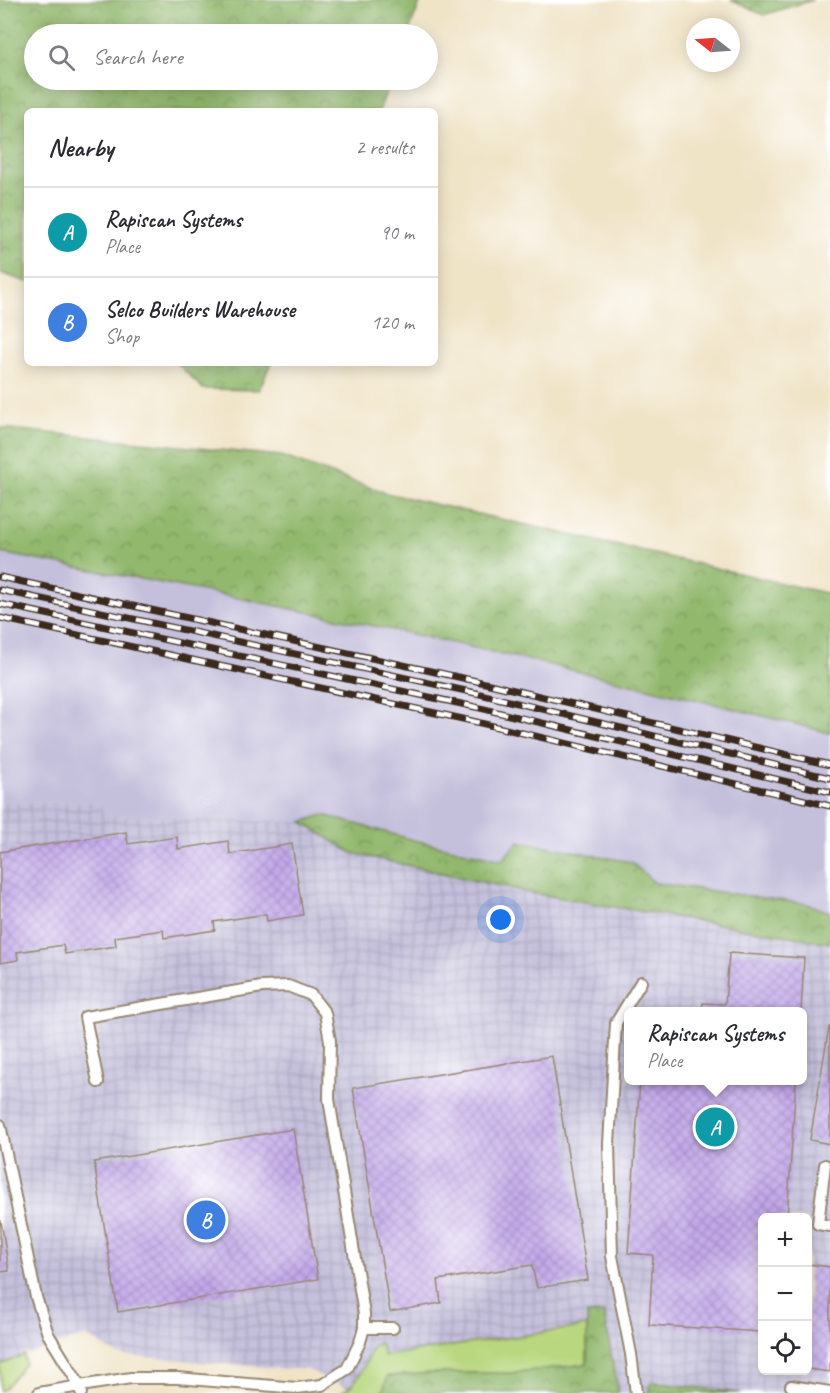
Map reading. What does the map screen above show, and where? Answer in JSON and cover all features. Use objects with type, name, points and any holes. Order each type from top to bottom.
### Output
[{"type":"lane","points":[[626,1007],[641,982]]},
{"type":"lane","points":[[39,1393],[80,1390],[131,1378],[177,1378],[297,1388],[322,1385],[347,1369],[364,1328],[364,1314],[329,1100],[330,1041],[325,1013],[311,995],[288,986],[262,987],[85,1017],[98,1082]]},
{"type":"lane","points":[[624,1010],[616,1023],[609,1144],[612,1256],[631,1354],[636,1393]]},
{"type":"lane","points":[[0,1125],[36,1297],[48,1334],[80,1390]]},
{"type":"lane","points":[[825,1165],[818,1224],[830,1226]]},
{"type":"lane","points":[[364,1328],[393,1328]]},
{"type":"lane","points":[[791,1386],[830,1392]]},
{"type":"shaded area","points":[[0,553],[263,603],[475,648],[830,733],[830,912],[807,904],[655,883],[631,862],[502,861],[323,816],[302,822],[104,816],[101,802],[0,803]]},
{"type":"shaded area","points":[[101,802],[104,816],[302,822],[352,853],[532,893],[830,943],[830,1393],[740,1393],[653,1382],[649,1393],[618,1393],[604,1313],[587,1314],[587,1326],[397,1354],[382,1393],[359,1393],[306,1369],[118,1355],[86,1336],[24,1355],[0,1365],[0,803]]},
{"type":"green space","points":[[0,0],[421,0],[412,24],[24,24],[24,90],[387,90],[380,108],[24,108],[24,281],[0,273]]},
{"type":"green space","points":[[731,0],[813,0],[763,15]]},
{"type":"green space","points":[[180,366],[270,366],[259,390],[203,389]]},
{"type":"green space","points":[[0,428],[281,456],[386,493],[830,594],[830,733],[476,648],[198,590],[0,553]]},
{"type":"green space","points":[[323,815],[414,840],[502,860],[519,841],[631,862],[655,883],[807,904],[830,912],[830,943],[532,893],[352,853],[302,822]]},
{"type":"green space","points":[[604,1313],[618,1393],[382,1393],[388,1376],[433,1373],[510,1373],[587,1364],[587,1314]]},
{"type":"green space","points":[[587,1326],[588,1364],[510,1373],[433,1373],[388,1376],[382,1393],[341,1393],[357,1378],[373,1346],[380,1343],[384,1356]]},
{"type":"green space","points":[[24,1355],[25,1364],[0,1391],[0,1365]]},
{"type":"green space","points":[[652,1382],[740,1393],[649,1393]]},
{"type":"building","points":[[126,832],[128,844],[177,837],[178,849],[228,841],[230,854],[292,844],[303,915],[267,921],[266,914],[214,922],[215,930],[164,938],[163,930],[115,937],[116,946],[65,954],[63,945],[17,952],[18,960],[0,963],[0,852]]},
{"type":"building","points":[[729,953],[804,958],[801,1007],[703,1007],[703,1003],[725,1004]]},
{"type":"building","points":[[830,1027],[830,1144],[810,1140]]},
{"type":"building","points":[[552,1056],[588,1280],[537,1288],[532,1265],[438,1280],[441,1303],[390,1312],[353,1088]]},
{"type":"building","points":[[640,1085],[796,1085],[787,1213],[758,1213],[758,1332],[649,1325],[653,1255],[628,1253]]},
{"type":"building","points":[[293,1129],[318,1279],[118,1312],[94,1162]]},
{"type":"building","points":[[0,1222],[9,1271],[0,1272]]},
{"type":"building","points":[[812,1265],[830,1267],[830,1372],[812,1370]]},
{"type":"railway","points":[[0,577],[481,682],[830,765]]},
{"type":"railway","points":[[0,590],[480,694],[830,778]]},
{"type":"railway","points":[[0,604],[480,708],[830,792]]},
{"type":"railway","points":[[0,618],[472,721],[830,806]]},
{"type":"place","name":"Rapiscan Systems","points":[[715,1127]]},
{"type":"place","name":"Selco Builders Warehouse","points":[[206,1220]]}]
